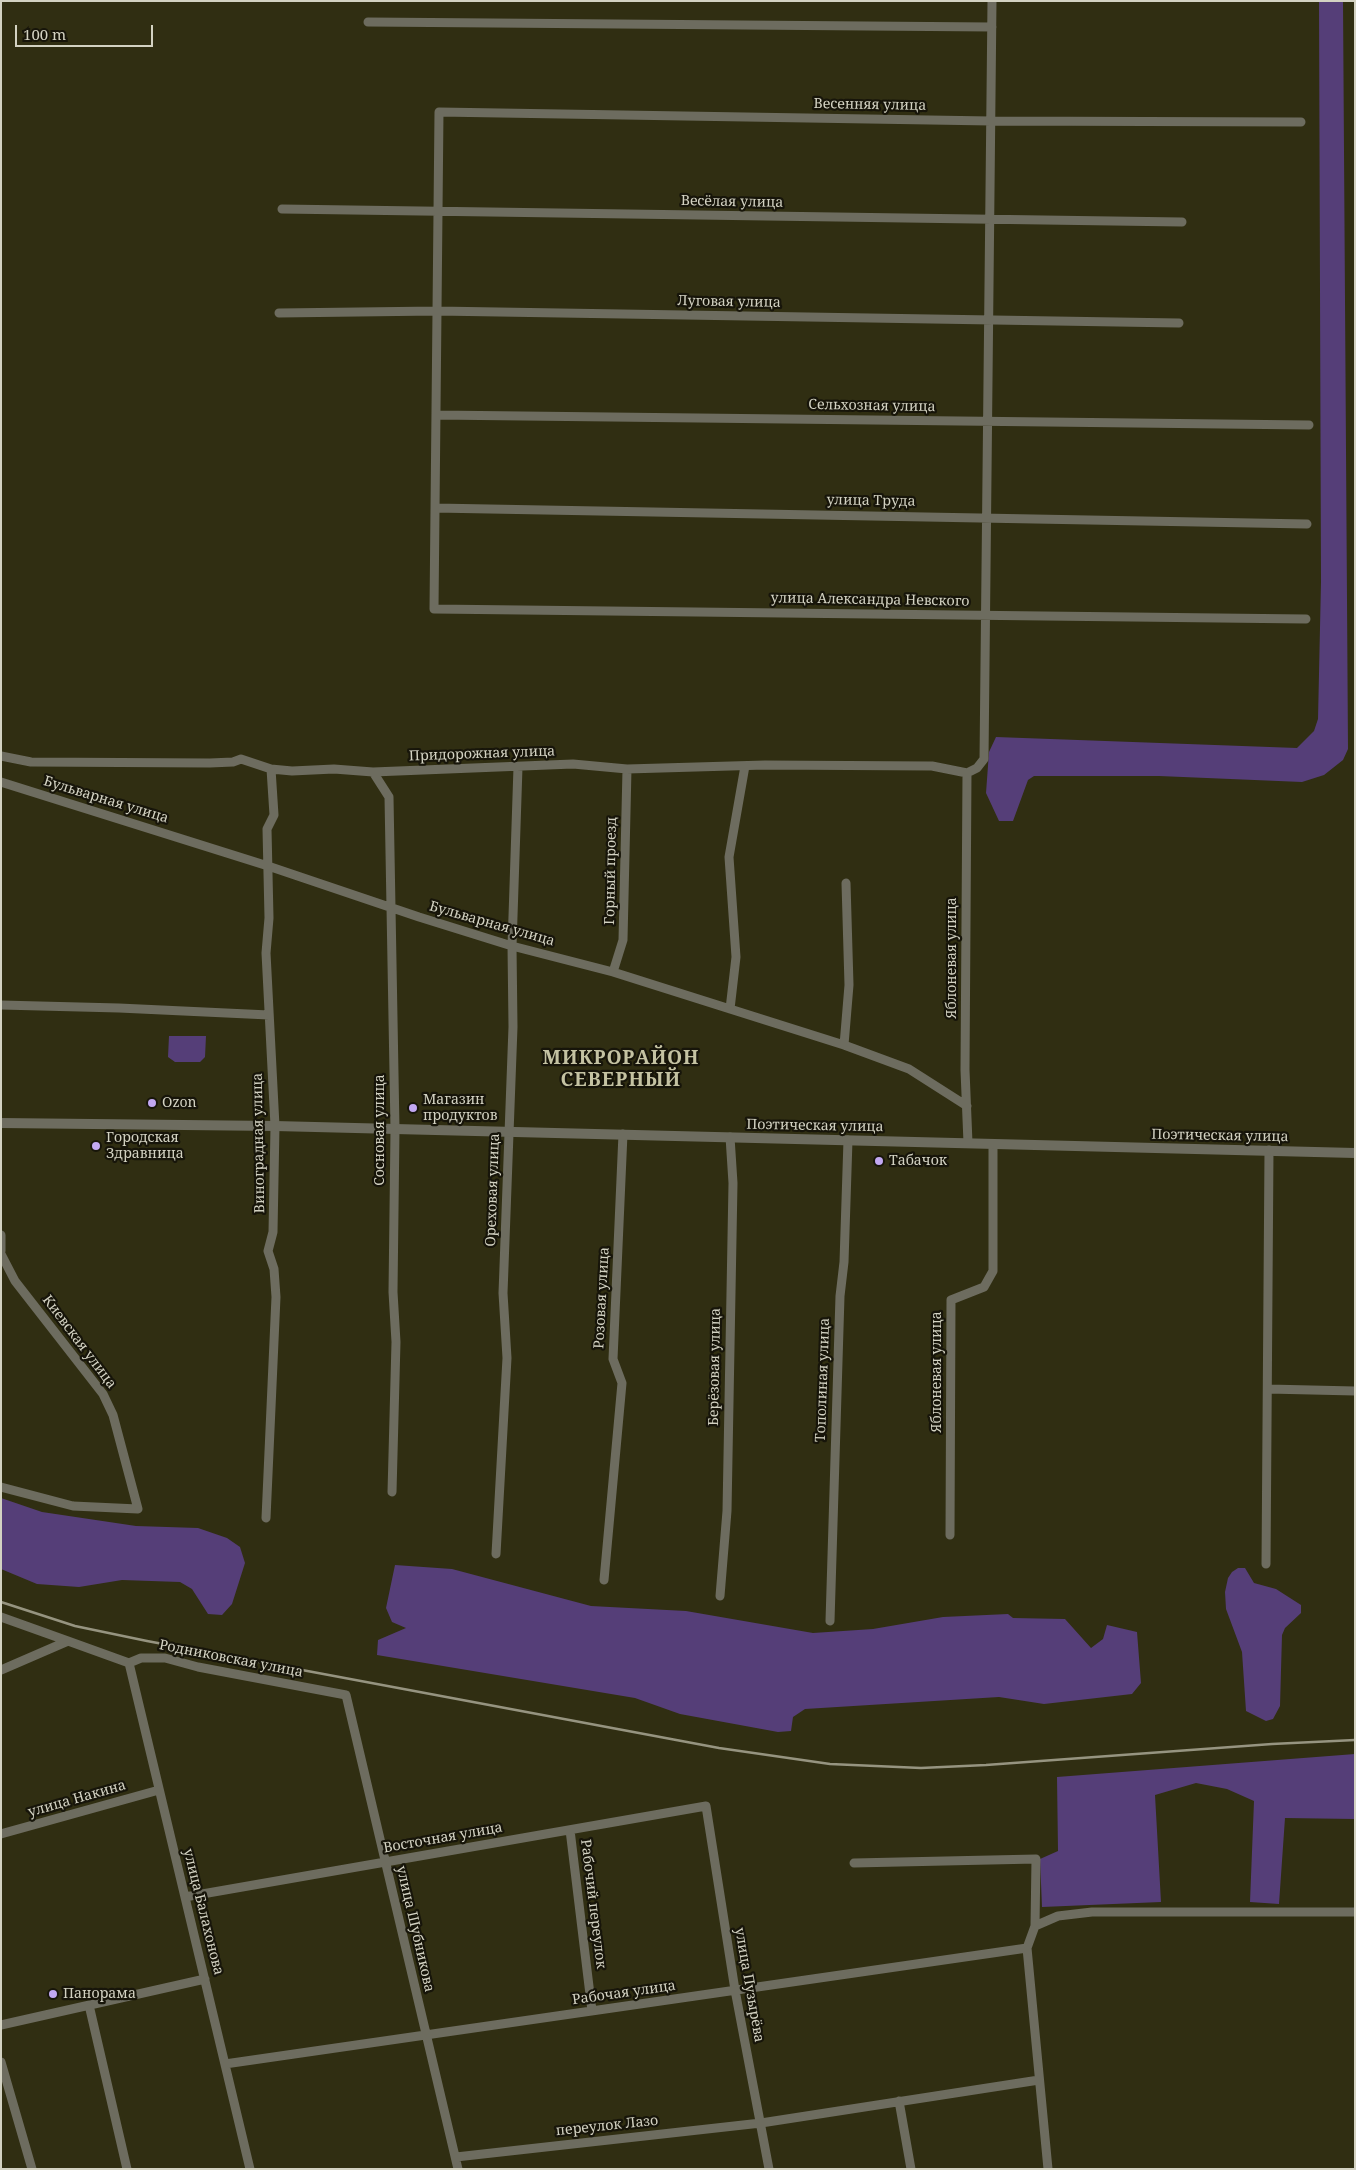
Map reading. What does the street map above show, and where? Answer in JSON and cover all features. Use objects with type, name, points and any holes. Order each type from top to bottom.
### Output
[{"type":"street","points":[[967,773],[977,768],[984,759],[992,1]]},
{"type":"street","points":[[368,22],[992,27]]},
{"type":"street","name":"Весенняя улица","points":[[438,211],[439,112],[991,120],[1301,122]]},
{"type":"street","name":"Весёлая улица","points":[[282,209],[1182,222]]},
{"type":"street","points":[[435,508],[438,211]]},
{"type":"street","name":"Луговая улица","points":[[279,313],[437,311],[1179,323]]},
{"type":"street","name":"Сельхозная улица","points":[[436,414],[1309,425]]},
{"type":"street","name":"улица Труда","points":[[435,508],[1307,524]]},
{"type":"street","name":"улица Александра Невского","points":[[435,508],[434,609],[1306,619]]},
{"type":"street","name":"Придорожная улица","points":[[1,756],[31,762],[210,763],[233,762],[241,758],[270,769],[373,772],[573,764],[627,769],[745,766],[932,766],[967,773]]},
{"type":"street","points":[[730,1009],[736,958],[729,857],[745,766]]},
{"type":"street","name":"Ореховая улица","points":[[496,1554],[507,1358],[503,1293],[513,1027],[512,946],[518,767]]},
{"type":"street","name":"Виноградная улица","points":[[266,1518],[276,1297],[274,1269],[268,1251],[274,1232],[276,1126],[266,953],[269,918],[266,829],[274,815],[270,769]]},
{"type":"street","name":"Горный проезд","points":[[613,972],[623,940],[627,769]]},
{"type":"street","name":"Сосновая улица","points":[[373,772],[389,797],[395,1129],[393,1292],[396,1342],[392,1492]]},
{"type":"street","name":"Яблоневая улица","points":[[967,773],[964,1070],[968,1143]]},
{"type":"street","name":"Бульварная улица","points":[[1,782],[268,866],[512,946],[613,972],[844,1045],[909,1068],[967,1106]]},
{"type":"street","points":[[844,1045],[849,985],[846,883]]},
{"type":"street","points":[[1,1005],[269,1015]]},
{"type":"street","name":"Поэтическая улица","points":[[1,1123],[276,1126],[1355,1153]]},
{"type":"street","name":"Розовая улица","points":[[604,1580],[622,1383],[613,1359],[623,1134]]},
{"type":"street","name":"Берёзовая улица","points":[[720,1596],[727,1512],[733,1183],[730,1137]]},
{"type":"street","name":"Тополиная улица","points":[[830,1621],[839,1316],[844,1262],[848,1140]]},
{"type":"street","name":"Яблоневая улица","points":[[950,1535],[951,1300],[984,1287],[993,1271],[993,1144]]},
{"type":"street","points":[[1266,1564],[1269,1150]]},
{"type":"street","name":"Киевская улица","points":[[1,1236],[1,1252],[15,1281],[103,1394],[113,1415],[138,1509],[73,1506],[1,1487]]},
{"type":"street","points":[[1268,1389],[1355,1391]]},
{"type":"street","name":"Родниковская улица","points":[[1,1617],[129,1662],[141,1658],[165,1658],[198,1667],[346,1695]]},
{"type":"street","points":[[1,1670],[68,1641]]},
{"type":"street","name":"улица Балахонова","points":[[129,1662],[250,2169]]},
{"type":"street","name":"улица Шубникова","points":[[346,1695],[458,2169]]},
{"type":"street","name":"улица Накина","points":[[1,1834],[159,1790]]},
{"type":"street","name":"Восточная улица","points":[[185,1897],[706,1806]]},
{"type":"street","name":"улица Пузырёва","points":[[706,1806],[735,1990],[769,2169]]},
{"type":"street","name":"Рабочий переулок","points":[[570,1830],[592,2011]]},
{"type":"street","points":[[854,1863],[1036,1858],[1035,1926],[1027,1948],[1048,2169]]},
{"type":"street","points":[[1035,1926],[1058,1916],[1092,1912],[1355,1912]]},
{"type":"street","name":"Рабочая улица","points":[[225,2064],[1027,1948]]},
{"type":"street","points":[[1,2025],[205,1979]]},
{"type":"street","points":[[89,2005],[127,2169]]},
{"type":"street","points":[[1,2062],[32,2169]]},
{"type":"street","name":"переулок Лазо","points":[[456,2157],[761,2123],[1039,2080]]},
{"type":"street","points":[[899,2102],[911,2169]]},
{"type":"shaded area","points":[[1319,1],[1343,1],[1348,749],[1343,760],[1324,775],[1302,782],[1159,776],[1034,776],[1028,780],[1013,821],[999,821],[986,793],[989,752],[996,737],[1297,748],[1314,731],[1318,719],[1321,582]]},
{"type":"shaded area","points":[[169,1036],[206,1036],[205,1057],[200,1062],[175,1062],[168,1057]]},
{"type":"shaded area","points":[[1,1498],[42,1512],[136,1526],[198,1528],[227,1538],[240,1547],[245,1563],[232,1604],[222,1615],[208,1614],[192,1589],[180,1582],[122,1580],[79,1587],[37,1584],[1,1569]]},
{"type":"shaded area","points":[[395,1565],[452,1569],[591,1606],[686,1611],[813,1633],[873,1629],[943,1617],[1008,1614],[1013,1618],[1065,1619],[1091,1648],[1103,1639],[1107,1625],[1137,1632],[1141,1683],[1132,1694],[1044,1704],[999,1697],[805,1709],[793,1717],[791,1731],[778,1732],[680,1714],[635,1698],[377,1655],[378,1640],[406,1628],[392,1622],[386,1608]]},
{"type":"shaded area","points":[[1238,1568],[1245,1568],[1254,1583],[1276,1589],[1301,1605],[1301,1613],[1285,1628],[1282,1635],[1280,1706],[1273,1719],[1266,1721],[1246,1711],[1242,1652],[1226,1609],[1225,1592],[1228,1578]]},
{"type":"shaded area","points":[[1355,1754],[1355,1819],[1285,1818],[1279,1904],[1250,1902],[1254,1801],[1227,1789],[1196,1783],[1155,1795],[1161,1902],[1042,1907],[1040,1859],[1058,1851],[1057,1777]]},
{"type":"railway","points":[[1,1602],[75,1626],[147,1641],[719,1748],[830,1764],[921,1768],[1355,1740]]},
{"type":"place","name":"Ozon","points":[[152,1103]]},
{"type":"place","name":"Магазин продуктов","points":[[413,1108]]},
{"type":"place","name":"Городская Здравница","points":[[96,1146]]},
{"type":"place","name":"Табачок","points":[[879,1161]]},
{"type":"place","name":"Панорама","points":[[53,1994]]},
{"type":"district","name":"МИКРОРАЙОН СЕВЕРНЫЙ","points":[[621,1070]]}]
